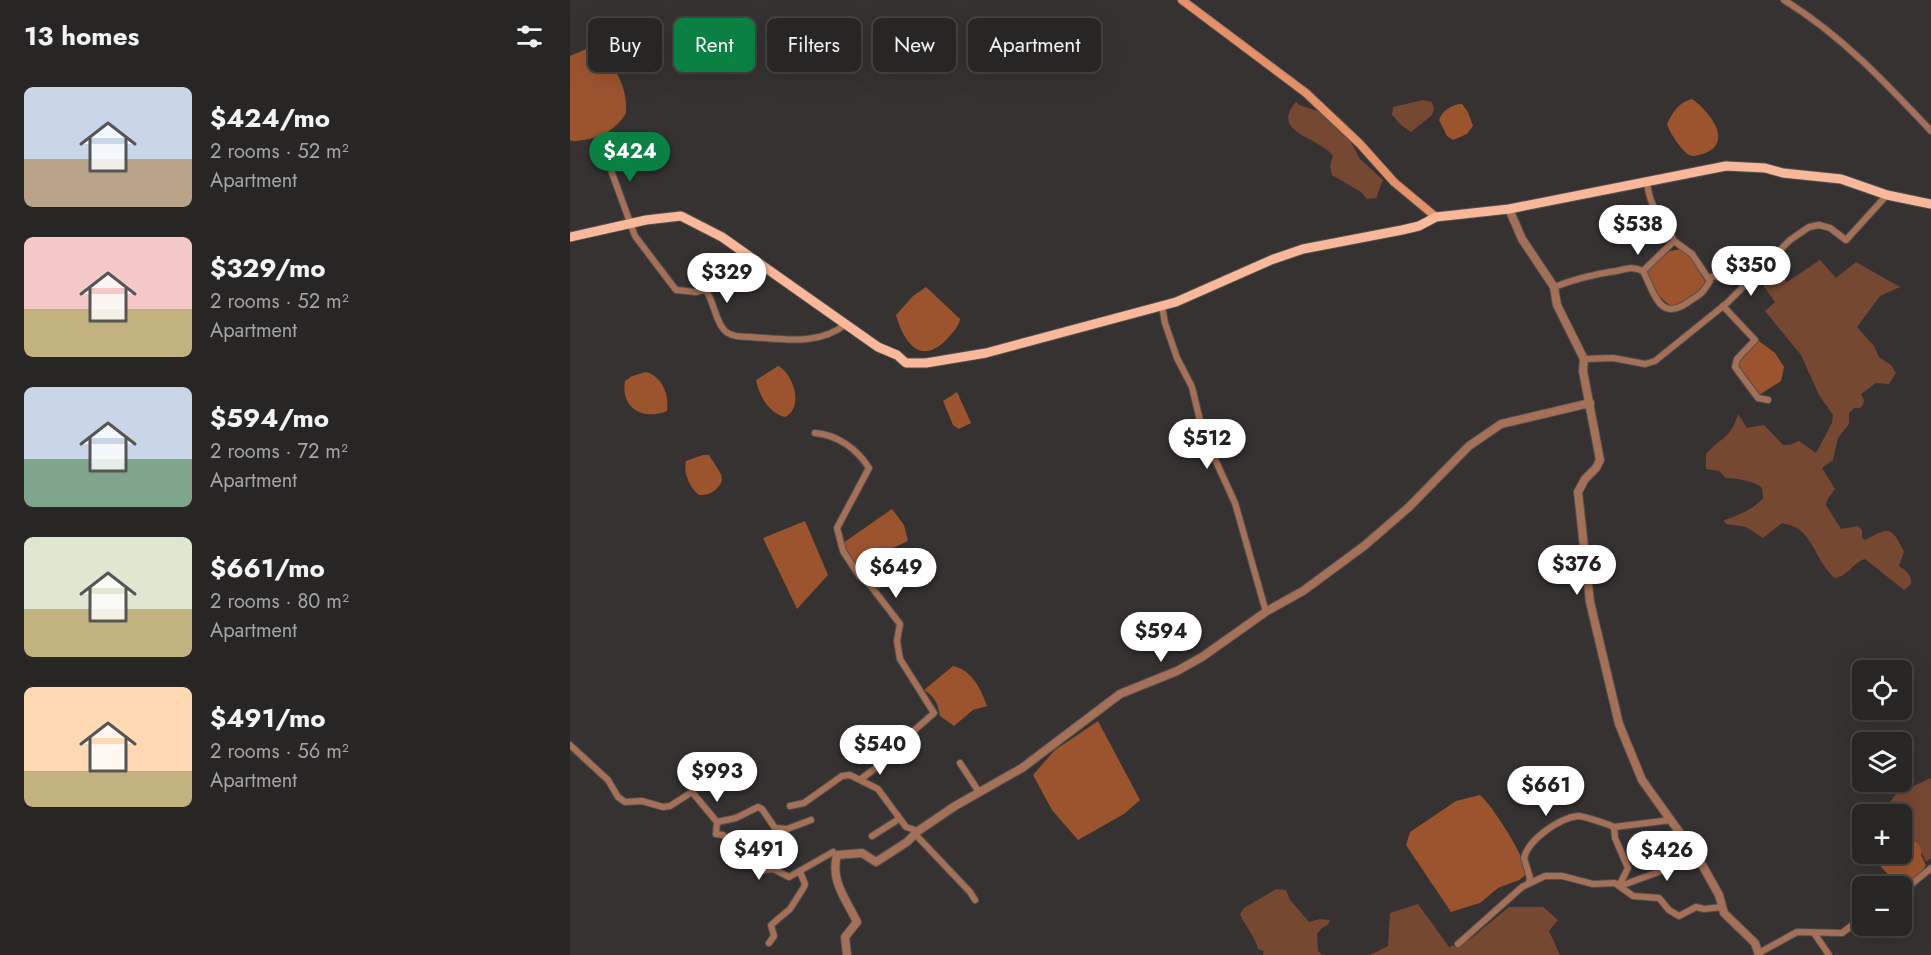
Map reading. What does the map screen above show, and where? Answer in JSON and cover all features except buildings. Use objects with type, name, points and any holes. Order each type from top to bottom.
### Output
[{"type":"main road","points":[[1182,0],[1306,93],[1360,144],[1394,182],[1436,217]]},
{"type":"main road","points":[[570,237],[681,216],[702,225],[878,347],[897,355],[906,363],[926,363],[986,353],[1176,302],[1271,260],[1304,249],[1419,226],[1436,217],[1509,209],[1726,166],[1765,168],[1840,179],[1887,195],[1931,204]]},
{"type":"street","points":[[1784,0],[1840,39],[1879,75],[1931,130]]},
{"type":"street","points":[[606,150],[612,173],[639,243],[676,290],[696,292],[704,290],[707,292],[721,324],[728,333],[742,337],[793,340],[827,335],[836,332],[846,324]]},
{"type":"street","points":[[1554,287],[1575,279],[1633,267],[1643,271],[1662,307],[1669,310],[1676,309],[1704,293],[1710,281],[1692,254],[1674,241],[1654,211],[1649,200],[1647,181]]},
{"type":"street","points":[[1584,359],[1613,358],[1645,364],[1655,361],[1723,306],[1790,240],[1814,225],[1823,225],[1846,240],[1887,195]]},
{"type":"street","points":[[1509,209],[1522,239],[1554,287],[1557,305],[1584,359],[1583,371],[1600,460],[1578,492],[1590,602],[1619,724],[1642,780],[1671,820],[1719,895],[1724,913],[1755,943],[1759,954],[1797,932],[1842,933],[1852,925]]},
{"type":"street","points":[[1643,271],[1674,241]]},
{"type":"street","points":[[1708,278],[1715,276],[1722,279],[1742,261],[1749,265],[1755,274]]},
{"type":"street","points":[[1162,306],[1165,323],[1177,357],[1192,387],[1203,433],[1235,503],[1266,612]]},
{"type":"street","points":[[1723,306],[1755,340],[1735,362],[1735,367],[1758,398],[1768,400]]},
{"type":"street","points":[[847,955],[845,937],[857,922],[834,875],[837,855],[862,853],[876,862],[907,842],[916,833],[1022,768],[1120,694],[1202,657],[1266,612],[1303,591],[1364,546],[1408,508],[1469,446],[1501,424],[1590,403]]},
{"type":"street","points":[[790,806],[804,802],[842,776],[850,775],[856,780],[861,779],[892,755],[900,744],[934,713],[900,659],[897,641],[900,624],[870,585],[860,577],[843,551],[837,528],[869,468],[859,453],[842,441],[815,433]]},
{"type":"street","points":[[570,745],[608,780],[618,797],[625,802],[642,801],[657,806],[670,806],[692,792],[717,822],[716,834],[723,836],[751,865],[765,870],[773,869],[789,877],[833,852]]},
{"type":"street","points":[[960,763],[980,792]]},
{"type":"street","points":[[861,779],[878,789],[906,828],[916,833],[975,900]]},
{"type":"street","points":[[717,822],[736,818],[758,807],[762,808],[775,828],[786,829],[811,820]]},
{"type":"street","points":[[1529,882],[1524,858],[1534,838],[1578,816],[1614,826],[1671,820]]},
{"type":"street","points":[[872,836],[899,819]]},
{"type":"street","points":[[1614,826],[1615,838],[1628,868],[1619,886]]},
{"type":"street","points":[[1619,886],[1664,870],[1671,859],[1672,850],[1685,841]]},
{"type":"street","points":[[1912,884],[1931,868]]},
{"type":"street","points":[[769,943],[774,936],[771,925],[790,909],[806,884],[800,872]]},
{"type":"street","points":[[1458,944],[1529,882],[1552,875],[1593,884],[1615,883],[1633,896],[1656,897],[1679,916],[1696,907],[1704,909],[1723,907]]},
{"type":"street","points":[[1814,933],[1829,955]]},
{"type":"shaded area","points":[[588,48],[588,72],[616,72],[622,84],[626,113],[610,130],[596,137],[570,140],[570,56]]},
{"type":"shaded area","points":[[1692,99],[1711,118],[1718,135],[1713,149],[1694,156],[1689,155],[1683,149],[1667,124],[1683,102]]},
{"type":"shaded area","points":[[1423,100],[1432,102],[1434,110],[1431,116],[1411,132],[1392,115],[1393,107]]},
{"type":"shaded area","points":[[1296,102],[1321,112],[1348,137],[1360,159],[1383,180],[1376,198],[1367,199],[1361,192],[1332,175],[1330,166],[1333,156],[1327,149],[1292,128],[1289,112]]},
{"type":"shaded area","points":[[1462,104],[1473,126],[1467,134],[1453,140],[1447,136],[1439,120],[1448,109]]},
{"type":"shaded area","points":[[1682,249],[1692,259],[1706,283],[1701,292],[1674,307],[1664,301],[1656,291],[1647,269],[1670,251]]},
{"type":"shaded area","points":[[1820,260],[1836,278],[1856,262],[1900,287],[1880,296],[1857,327],[1874,346],[1879,357],[1891,365],[1896,373],[1889,384],[1876,383],[1861,394],[1864,400],[1863,405],[1860,408],[1854,408],[1849,413],[1849,424],[1838,438],[1833,460],[1822,468],[1835,489],[1826,505],[1841,529],[1858,526],[1865,540],[1884,531],[1889,531],[1896,537],[1904,552],[1899,566],[1911,578],[1911,584],[1904,590],[1865,559],[1835,578],[1825,567],[1810,541],[1794,527],[1782,523],[1763,538],[1746,527],[1726,524],[1724,520],[1745,512],[1760,502],[1763,498],[1762,488],[1740,479],[1726,478],[1719,471],[1706,469],[1706,454],[1729,433],[1738,414],[1747,428],[1764,425],[1783,445],[1799,441],[1816,453],[1832,423],[1833,415],[1819,395],[1801,355],[1765,311],[1775,302],[1756,275],[1771,262],[1787,282]]},
{"type":"shaded area","points":[[926,287],[960,319],[948,338],[930,351],[922,351],[909,342],[896,315],[913,296]]},
{"type":"shaded area","points":[[1759,341],[1775,353],[1784,367],[1781,381],[1759,395],[1736,364]]},
{"type":"shaded area","points":[[778,366],[789,376],[795,391],[794,406],[791,413],[785,417],[774,412],[766,403],[756,380]]},
{"type":"shaded area","points":[[646,372],[657,378],[664,387],[667,411],[658,414],[642,413],[635,410],[626,398],[625,381],[632,376]]},
{"type":"shaded area","points":[[957,392],[971,423],[959,429],[953,425],[943,401]]},
{"type":"shaded area","points":[[709,455],[721,474],[722,480],[713,492],[699,495],[688,480],[685,466],[686,461]]},
{"type":"shaded area","points":[[892,509],[904,525],[908,541],[880,554],[898,573],[879,589],[860,573],[843,543]]},
{"type":"shaded area","points":[[805,521],[828,575],[797,609],[763,538]]},
{"type":"shaded area","points":[[953,666],[971,676],[979,687],[987,706],[973,710],[954,726],[940,716],[935,701],[924,690]]},
{"type":"shaded area","points":[[1098,721],[1140,800],[1124,814],[1078,840],[1052,810],[1033,775],[1055,750]]},
{"type":"shaded area","points":[[1931,778],[1931,858],[1926,862],[1916,841],[1912,842],[1912,804],[1889,804],[1896,794],[1912,792],[1912,787]]},
{"type":"shaded area","points":[[1480,795],[1508,832],[1521,856],[1527,874],[1519,880],[1498,888],[1480,903],[1451,912],[1406,845],[1410,832],[1456,801]]},
{"type":"shaded area","points":[[1916,841],[1922,850],[1921,855],[1926,865],[1917,878],[1912,880],[1912,876],[1889,876],[1879,864],[1912,864],[1912,842]]},
{"type":"shaded area","points":[[1276,889],[1286,890],[1290,900],[1309,922],[1320,919],[1330,920],[1328,925],[1317,934],[1318,951],[1322,955],[1263,955],[1264,951],[1258,949],[1240,914],[1244,908]]},
{"type":"shaded area","points":[[1418,904],[1449,947],[1469,940],[1509,907],[1543,907],[1558,920],[1549,931],[1560,955],[1370,955],[1388,946],[1390,913]]}]
